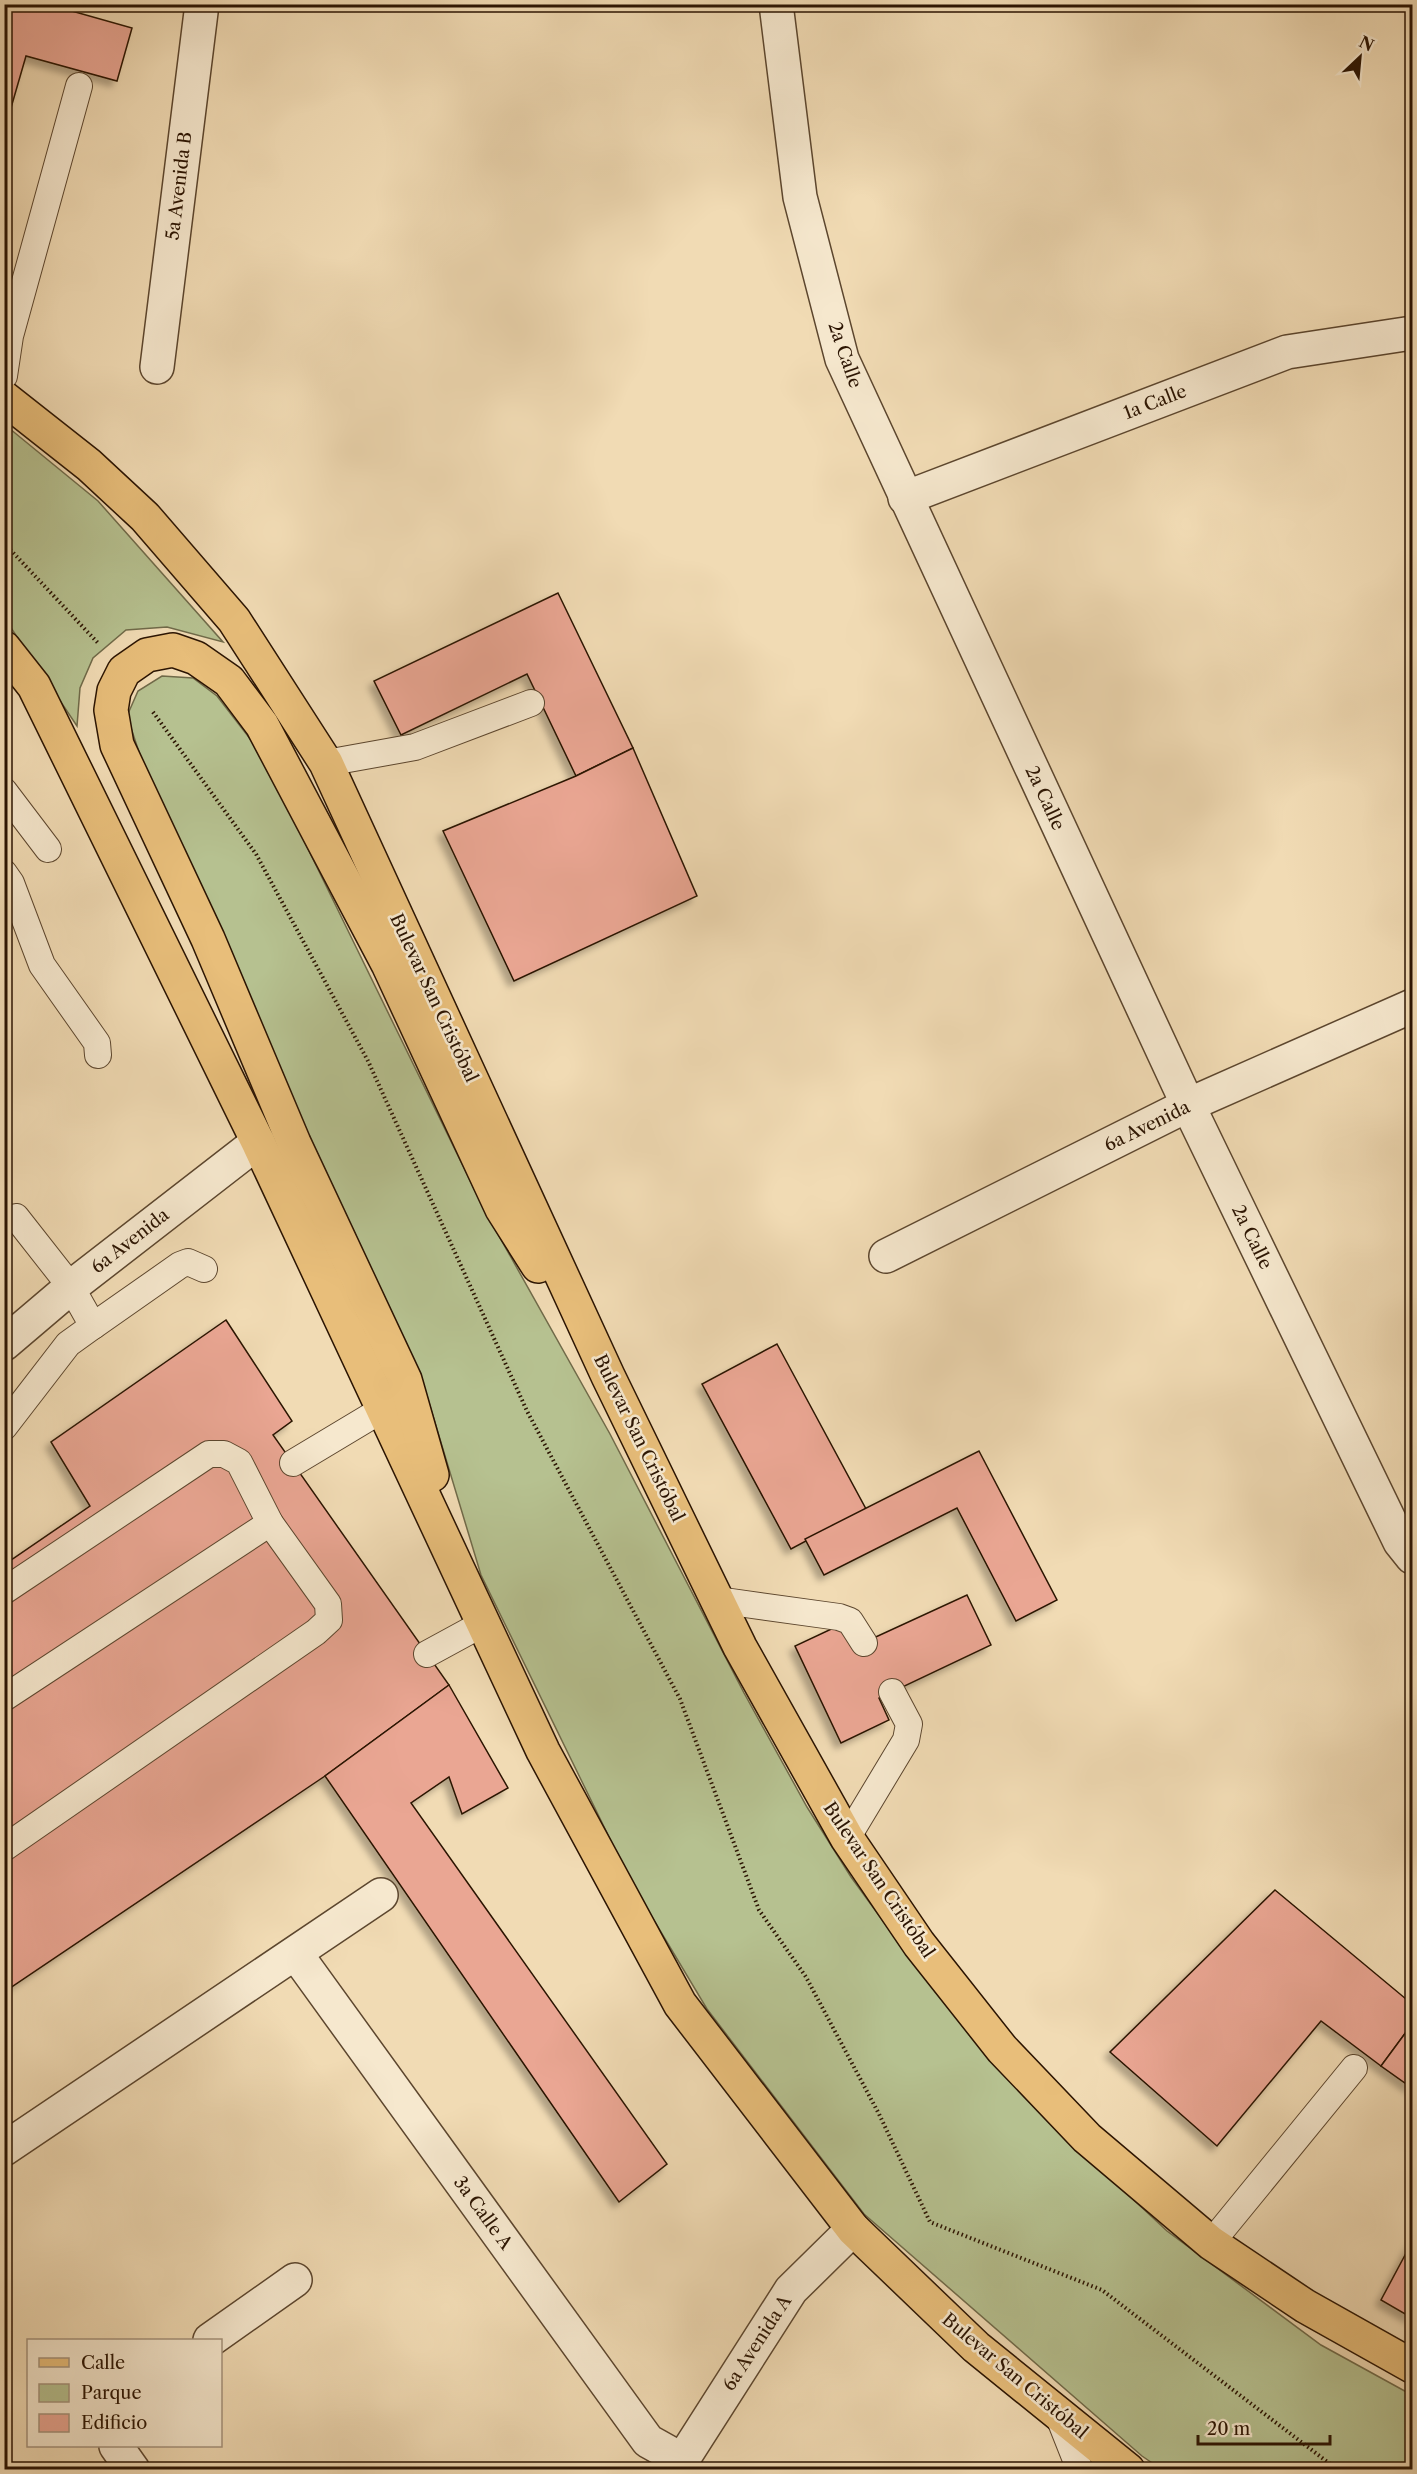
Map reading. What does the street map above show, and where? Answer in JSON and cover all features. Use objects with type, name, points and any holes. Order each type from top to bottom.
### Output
[{"type":"main road","name":"Bulevar San Cristóbal","points":[[4,398],[89,465],[145,517],[234,620],[326,763],[608,1376],[740,1647],[847,1838],[919,1944],[1002,2049],[1087,2138],[1211,2243],[1305,2306],[1413,2366]]},
{"type":"main road","name":"Bulevar San Cristóbal","points":[[4,648],[34,686],[258,1142],[543,1751],[680,2004],[853,2229],[976,2347],[1128,2469]]},
{"type":"main road","points":[[460,1572],[405,1380],[294,1143],[208,939],[117,745],[111,710],[114,691],[124,671],[147,655],[173,650],[196,658],[229,681],[262,725],[388,964],[502,1209],[608,1376]]},
{"type":"street","name":"5a Avenida B","points":[[157,367],[202,4]]},
{"type":"street","name":"2a Calle","points":[[776,4],[800,197],[842,359],[1188,1105],[1400,1542],[1413,1557]]},
{"type":"street","name":"1a Calle","points":[[905,498],[1287,352],[1413,333]]},
{"type":"street","name":"6a Avenida","points":[[886,1256],[1188,1105],[1413,1006]]},
{"type":"street","name":"6a Avenida","points":[[4,1344],[71,1287],[258,1142]]},
{"type":"street","points":[[4,2149],[381,1895]]},
{"type":"street","name":"3a Calle A","points":[[296,1954],[648,2441],[679,2465]]},
{"type":"street","name":"6a Avenida A","points":[[679,2465],[791,2290],[853,2229]]},
{"type":"street","points":[[211,2339],[295,2280]]},
{"type":"street","points":[[117,2447],[133,2469]]},
{"type":"lane","points":[[4,376],[10,336],[79,86]]},
{"type":"lane","points":[[326,763],[415,747],[531,703]]},
{"type":"lane","points":[[4,791],[48,849]]},
{"type":"lane","points":[[4,873],[11,883],[42,965],[97,1043],[98,1055]]},
{"type":"lane","points":[[16,1217],[71,1287],[93,1326]]},
{"type":"lane","points":[[4,1427],[68,1344],[180,1265],[188,1262],[204,1269]]},
{"type":"lane","points":[[293,1463],[383,1409]]},
{"type":"lane","points":[[4,1591],[209,1454],[224,1454],[239,1462],[270,1523],[328,1604],[329,1620],[316,1632],[4,1848]]},
{"type":"lane","points":[[4,1698],[270,1523]]},
{"type":"lane","points":[[717,1600],[838,1617],[850,1621],[864,1642]]},
{"type":"lane","points":[[427,1654],[484,1623]]},
{"type":"lane","points":[[847,1838],[906,1740],[909,1724],[892,1692]]},
{"type":"lane","points":[[1211,2243],[1354,2068]]},
{"type":"lane","points":[[1057,2412],[1080,2469]]},
{"type":"path","points":[[4,543],[124,671],[256,854],[368,1061],[527,1411],[680,1699],[759,1910],[806,1977],[879,2114],[930,2222],[1101,2290],[1338,2469]]},
{"type":"green space","points":[[4,424],[98,501],[223,642],[167,627],[126,630],[93,658],[80,688],[77,726],[5,619]]},
{"type":"green space","points":[[162,676],[193,678],[217,696],[251,740],[291,814],[485,1211],[610,1434],[744,1693],[807,1807],[851,1877],[918,1969],[1074,2144],[1167,2231],[1321,2345],[1412,2395],[1412,2469],[1161,2469],[1142,2456],[864,2214],[707,2009],[631,1882],[481,1575],[420,1373],[292,1099],[140,755],[127,716],[138,691]]},
{"type":"building","points":[[4,4],[47,4],[132,28],[117,81],[26,56],[4,132]]},
{"type":"building","points":[[558,593],[633,748],[576,776],[527,674],[401,735],[374,681]]},
{"type":"building","points":[[633,748],[697,896],[514,981],[443,831],[576,776]]},
{"type":"building","points":[[226,1320],[292,1421],[273,1435],[449,1685],[325,1776],[4,1992],[4,1565],[90,1506],[51,1442]]},
{"type":"building","points":[[777,1344],[866,1509],[791,1549],[702,1384]]},
{"type":"building","points":[[979,1451],[1057,1600],[1016,1621],[957,1508],[824,1575],[805,1539]]},
{"type":"building","points":[[967,1595],[991,1645],[879,1698],[889,1720],[841,1743],[795,1646],[842,1624],[854,1647]]},
{"type":"building","points":[[449,1685],[508,1788],[462,1814],[449,1777],[411,1803],[667,2164],[619,2202],[325,1776]]},
{"type":"building","points":[[1275,1890],[1412,2004],[1412,2024],[1381,2066],[1321,2021],[1217,2146],[1110,2052]]},
{"type":"building","points":[[1412,2024],[1412,2088],[1381,2066]]},
{"type":"building","points":[[1412,2242],[1412,2318],[1381,2300]]}]
